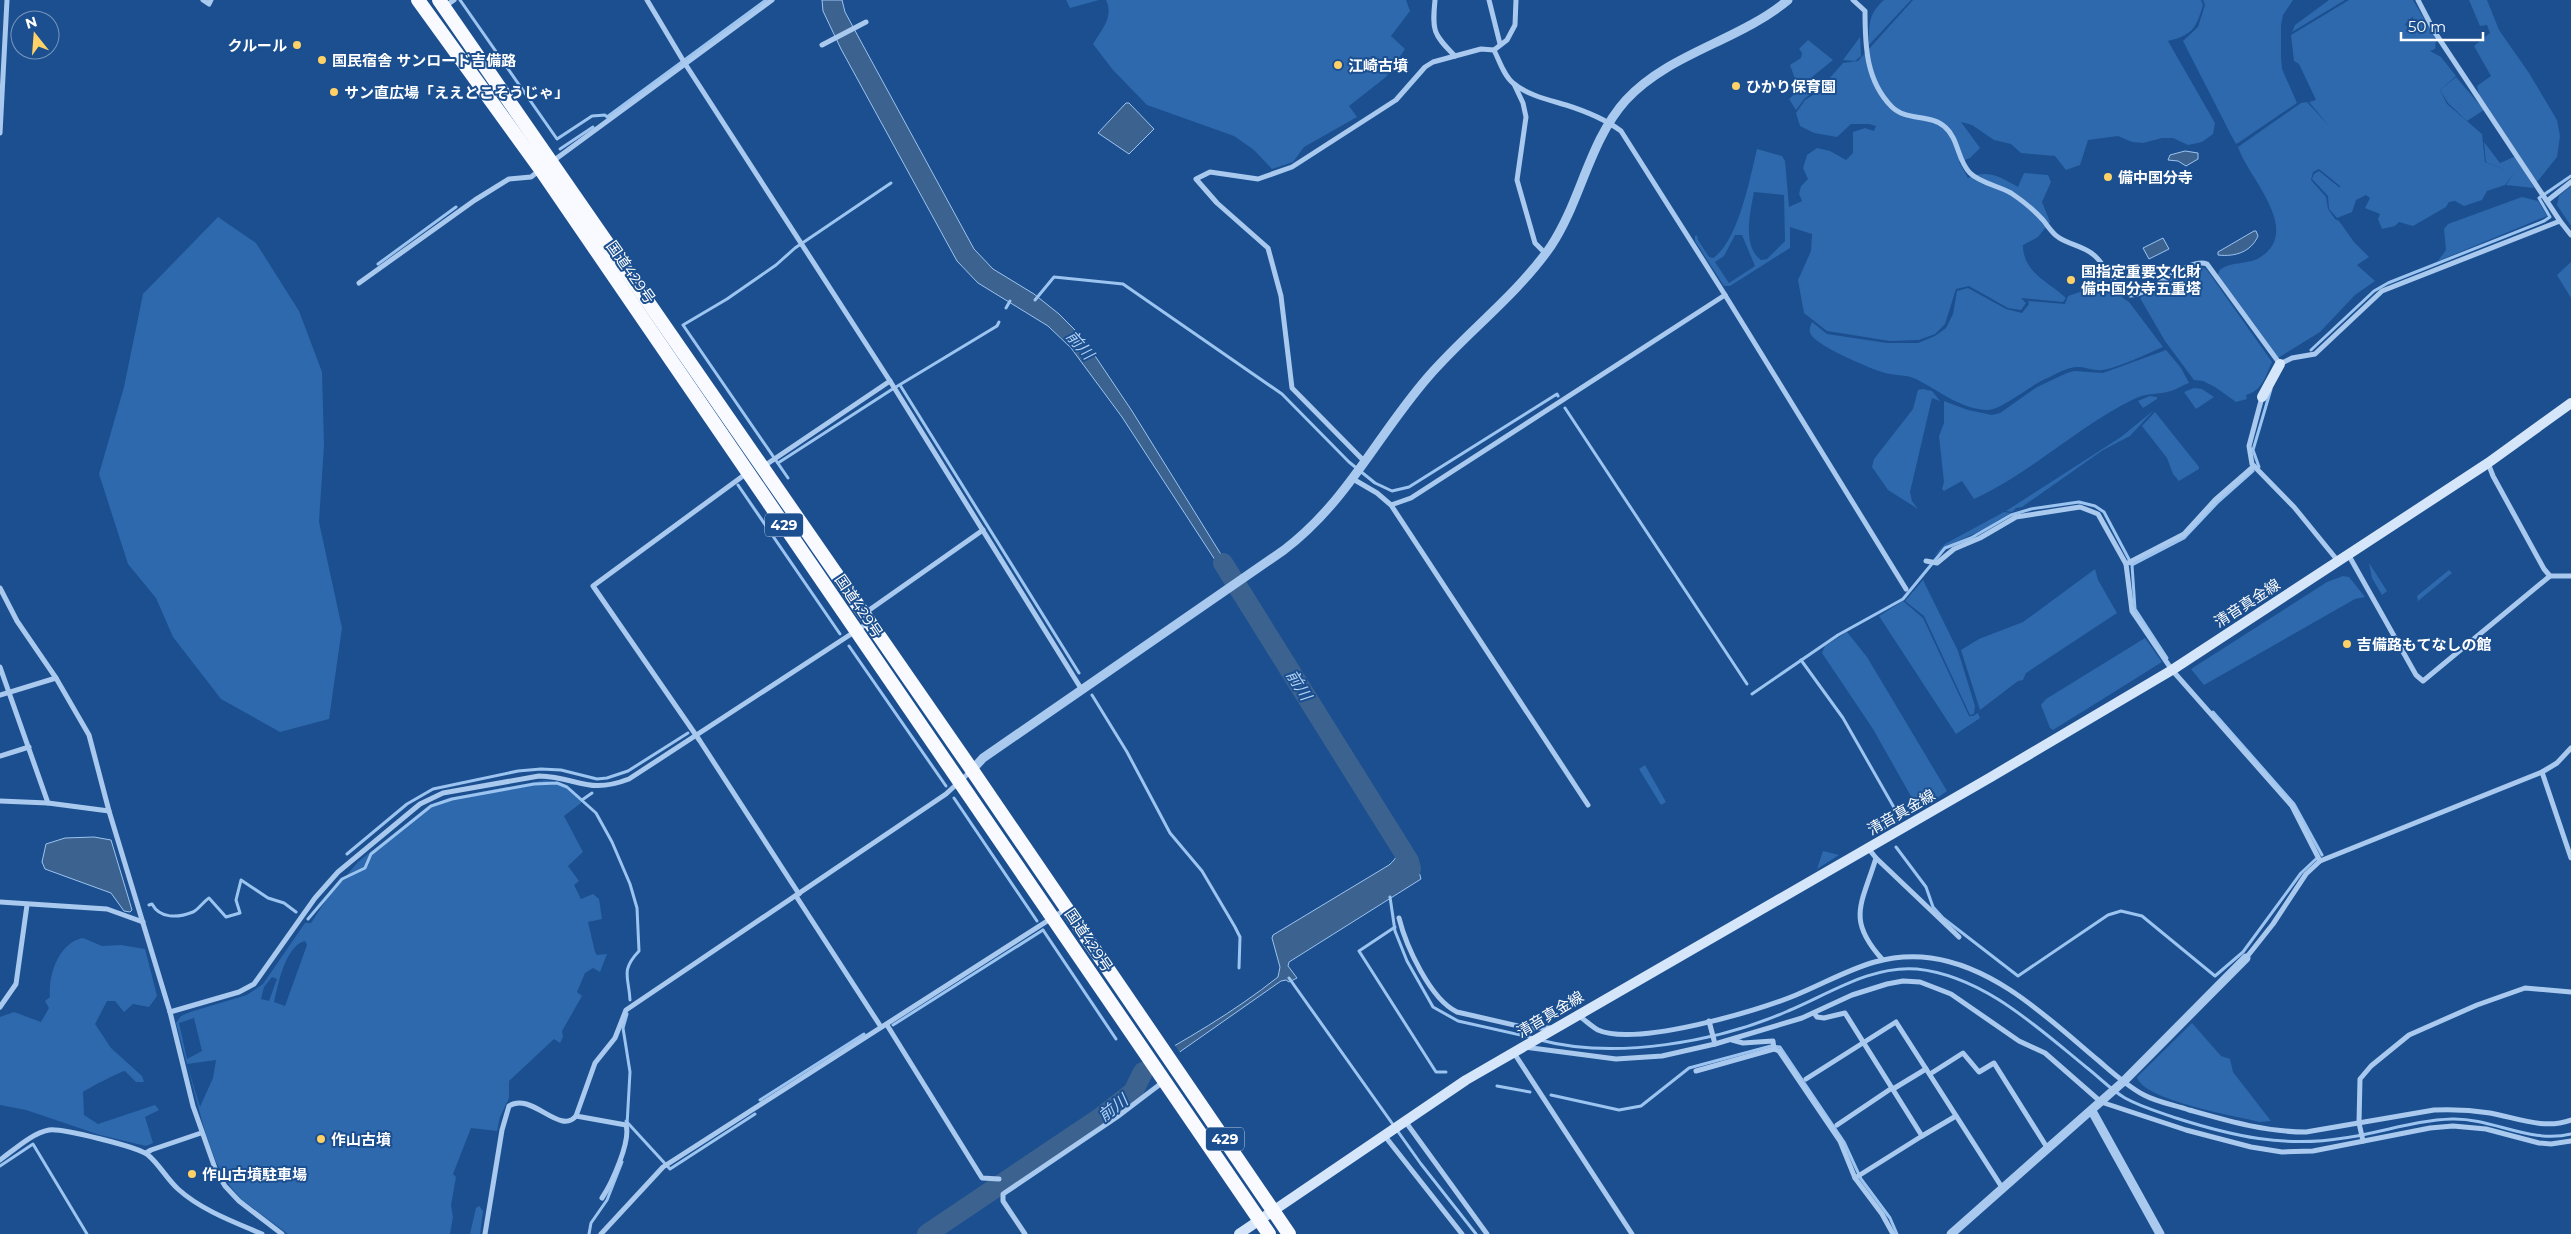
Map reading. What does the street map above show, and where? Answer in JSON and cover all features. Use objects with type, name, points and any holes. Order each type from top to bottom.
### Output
[{"type":"highway","name":"国道429号","points":[[418,0],[770,461],[866,618],[1289,1234]]},
{"type":"highway","name":"国道429号","points":[[446,2],[546,166],[748,472],[1269,1234]]},
{"type":"main road","points":[[2262,396],[2280,364]]},
{"type":"main road","name":"清音真金線","points":[[1239,1234],[1466,1080],[2172,670],[2488,463],[2571,403]]},
{"type":"street","points":[[0,133],[8,0]]},
{"type":"street","points":[[204,0],[209,4],[211,0]]},
{"type":"street","points":[[647,0],[684,62],[891,382],[1082,690]]},
{"type":"street","points":[[359,283],[475,200],[509,179],[531,177],[684,62],[772,0]]},
{"type":"street","points":[[1435,0],[1432,19],[1436,38],[1455,56]]},
{"type":"street","points":[[1490,0],[1500,44]]},
{"type":"street","points":[[1516,0],[1515,25],[1507,40],[1494,50],[1481,49],[1433,62],[1425,67],[1396,100],[1292,167],[1258,179],[1210,172],[1196,179],[1217,203],[1268,248],[1281,296],[1292,388],[1377,493],[1391,505],[1588,805]]},
{"type":"street","points":[[485,1234],[502,1130],[509,1106],[516,1103],[533,1106],[563,1122],[570,1122],[576,1116],[595,1063],[615,1038],[626,1010],[946,794],[961,782],[983,758],[1222,593],[1313,526],[1333,506],[1428,377],[1531,271],[1545,253],[1568,216],[1609,122],[1635,91],[1654,76],[1752,24],[1788,0]]},
{"type":"street","points":[[1853,0],[1865,11],[1868,64],[1874,81],[1892,107],[1898,111],[1936,121],[1945,127],[1954,137],[1966,168],[1971,174],[2010,192],[2028,206],[2059,238],[2093,254],[2103,264],[2121,291],[2130,295],[2144,291],[2193,264],[2202,262],[2207,264],[2280,364],[2292,358],[2315,354],[2382,291],[2560,221]]},
{"type":"street","points":[[2418,0],[2434,31],[2571,235]]},
{"type":"street","points":[[824,44],[865,22]]},
{"type":"street","points":[[1494,50],[1523,102],[1526,117],[1517,180],[1535,244],[1545,253]]},
{"type":"street","points":[[1514,84],[1550,101],[1566,105],[1609,122],[1621,131],[1725,295],[1906,589]]},
{"type":"street","points":[[2545,197],[2571,182]]},
{"type":"street","points":[[1391,505],[1411,498],[1725,295]]},
{"type":"street","points":[[891,382],[770,461],[748,472],[593,586],[695,736],[982,1178],[999,1179]]},
{"type":"street","points":[[2262,396],[2249,446],[2254,466],[2294,507],[2338,561]]},
{"type":"street","points":[[2488,463],[2512,512],[2550,576]]},
{"type":"street","points":[[2129,562],[2184,534],[2214,500],[2254,466]]},
{"type":"street","points":[[1930,563],[1954,549],[1980,538],[2016,517],[2080,507],[2098,514],[2129,562],[2132,611],[2172,670],[2292,806],[2320,861]]},
{"type":"street","points":[[170,1012],[239,992],[254,984],[316,898],[338,872],[430,798],[539,776],[604,787],[629,779],[854,627],[983,530]]},
{"type":"street","points":[[2348,554],[2416,675],[2423,681],[2550,576],[2571,576]]},
{"type":"street","points":[[0,588],[17,621],[56,678],[89,735],[170,1012],[201,1133],[226,1186],[239,1201],[282,1234]]},
{"type":"street","points":[[854,627],[866,618]]},
{"type":"street","points":[[0,667],[48,803]]},
{"type":"street","points":[[0,695],[56,678]]},
{"type":"street","points":[[0,756],[29,747]]},
{"type":"street","points":[[1951,1234],[2122,1084],[2246,958],[2273,924],[2306,874],[2320,861],[2542,772],[2557,763],[2571,748]]},
{"type":"street","points":[[2542,772],[2571,858]]},
{"type":"street","points":[[0,801],[48,803],[110,811]]},
{"type":"street","points":[[1868,848],[1876,858],[1959,936]]},
{"type":"street","points":[[1876,858],[1858,916],[1863,936],[1882,959]]},
{"type":"street","points":[[0,902],[108,909],[143,922]]},
{"type":"street","points":[[0,1008],[16,984],[27,905]]},
{"type":"street","points":[[601,1234],[666,1165],[1066,909]]},
{"type":"street","points":[[1399,918],[1403,936],[1411,952],[1439,1000],[1447,1007],[1457,1012],[1527,1028],[1554,1029]]},
{"type":"street","points":[[1578,1015],[1599,1030],[1632,1034],[1664,1031],[1709,1021],[1795,996],[1847,971],[1882,959],[1910,956],[1933,958],[1950,962],[1988,978],[2024,1000],[2122,1084],[2157,1100],[2257,1128],[2306,1132],[2434,1110],[2455,1109],[2492,1113],[2538,1124],[2551,1125],[2571,1120]]},
{"type":"street","points":[[1527,1046],[1631,1059],[1670,1055],[1714,1042],[1732,1039],[1814,1013],[1852,996],[1886,984],[1903,981],[1935,986],[1951,994],[2018,1041],[2045,1053],[2105,1099],[2186,1130],[2268,1150],[2313,1151],[2430,1128],[2453,1126],[2486,1129],[2539,1143],[2552,1144],[2571,1140]]},
{"type":"street","points":[[2363,1140],[2359,1123],[2360,1079],[2364,1072],[2409,1034],[2477,1005],[2525,988],[2571,992]]},
{"type":"street","points":[[1814,1013],[1817,1017],[1824,1018],[1845,1013],[1922,1136]]},
{"type":"street","points":[[1709,1021],[1714,1042]]},
{"type":"street","points":[[1806,1079],[1896,1022],[2003,1189]]},
{"type":"street","points":[[1732,1039],[1743,1043],[1773,1041],[1774,1047],[1779,1051],[1840,1141],[1858,1176],[1893,1234]]},
{"type":"street","points":[[1696,1072],[1774,1047]]},
{"type":"street","points":[[1514,1053],[1632,1234]]},
{"type":"street","points":[[1837,1125],[1893,1089],[1963,1053],[1979,1072],[1994,1063],[2048,1149]]},
{"type":"street","points":[[1024,1234],[1003,1201],[1004,1194],[1117,1117],[1163,1079]]},
{"type":"street","points":[[2092,1111],[2160,1234]]},
{"type":"street","points":[[576,1116],[626,1125],[628,1133],[619,1163],[602,1198]]},
{"type":"street","points":[[1858,1176],[1956,1116]]},
{"type":"street","points":[[1402,1122],[1487,1234]]},
{"type":"street","points":[[0,1160],[41,1132],[55,1130],[146,1153],[178,1189],[200,1204],[262,1234]]},
{"type":"street","points":[[146,1153],[201,1133]]},
{"type":"street","points":[[1386,1133],[1462,1234]]},
{"type":"shaded area","points":[[1066,0],[1099,0],[1070,8]]},
{"type":"shaded area","points":[[1106,0],[1406,0],[1410,11],[1391,36],[1405,49],[1386,77],[1349,106],[1357,117],[1304,147],[1293,162],[1272,169],[1254,150],[1234,136],[1147,105],[1113,70],[1093,44],[1108,17],[1109,12]]},
{"type":"shaded area","points":[[1884,0],[1911,0],[1869,45],[1870,20],[1875,10]]},
{"type":"shaded area","points":[[1913,0],[2201,0],[2203,5],[2192,29],[2183,36],[2168,41],[2215,123],[2213,134],[2202,142],[2188,145],[2173,138],[2162,138],[2143,143],[2132,142],[2118,136],[2088,140],[2080,165],[2066,170],[2055,156],[2021,153],[2011,144],[1994,140],[1972,125],[1961,122],[1980,148],[1970,158],[1959,162],[1968,178],[1982,174],[1994,175],[2018,187],[2024,173],[2048,175],[2051,182],[2042,202],[2050,222],[2038,237],[2023,245],[2024,255],[2032,270],[2066,298],[2063,302],[2021,298],[2026,303],[2021,310],[2008,308],[1969,286],[1956,289],[1945,324],[1935,334],[1919,340],[1890,341],[1827,331],[1804,313],[1798,280],[1811,251],[1812,234],[1790,227],[1790,248],[1730,286],[1724,286],[1695,241],[1695,236],[1697,235],[1698,240],[1709,257],[1713,258],[1722,250],[1742,208],[1757,149],[1782,156],[1785,161],[1789,207],[1802,201],[1799,194],[1801,186],[1808,179],[1803,168],[1807,155],[1817,148],[1830,151],[1846,160],[1853,153],[1853,132],[1865,128],[1874,131],[1876,126],[1851,124],[1837,137],[1814,133],[1800,126],[1796,113],[1805,100],[1826,87],[1828,80],[1843,63],[1858,61]],"holes":[[[1754,192],[1784,195],[1785,241],[1767,259],[1761,260],[1755,254],[1749,238],[1749,219]],[[1735,235],[1742,235],[1755,266],[1729,283],[1715,262],[1724,256]]]},
{"type":"shaded area","points":[[2203,0],[2293,0],[2283,15],[2281,25],[2281,57],[2282,69],[2297,103],[2236,144],[2183,41],[2198,27],[2205,5]]},
{"type":"shaded area","points":[[2329,0],[2345,0],[2292,32],[2295,25]]},
{"type":"shaded area","points":[[2349,0],[2413,0],[2436,39],[2435,49],[2430,51],[2441,57],[2456,76],[2440,90],[2447,104],[2482,134],[2485,162],[2511,172],[2486,162],[2484,142],[2500,163],[2516,156],[2534,188],[2506,185],[2514,173],[2505,185],[2487,191],[2482,200],[2464,206],[2455,201],[2449,202],[2446,207],[2413,226],[2399,222],[2395,226],[2382,229],[2378,219],[2380,214],[2365,208],[2370,198],[2366,195],[2356,200],[2352,212],[2337,218],[2329,209],[2328,196],[2312,179],[2314,174],[2319,171],[2340,188],[2340,186],[2319,169],[2313,172],[2311,180],[2326,197],[2328,209],[2354,242],[2369,257],[2357,265],[2375,281],[2355,295],[2320,332],[2278,358],[2218,275],[2219,271],[2223,268],[2259,258],[2271,247],[2276,234],[2275,219],[2269,204],[2238,147],[2301,103],[2307,102],[2329,126],[2309,102],[2316,100],[2299,64],[2294,61],[2291,35]]},
{"type":"shaded area","points":[[2469,0],[2487,0],[2499,30],[2529,73],[2557,120],[2560,136],[2557,157],[2537,182],[2479,95],[2477,86],[2491,76],[2474,46],[2490,33],[2487,25],[2480,26]]},
{"type":"shaded area","points":[[1860,37],[1861,56],[1855,61],[1843,60]]},
{"type":"shaded area","points":[[1808,40],[1833,60],[1812,77],[1822,87],[1805,98],[1796,110],[1789,99],[1799,90],[1790,65],[1801,58],[1802,53],[1799,49]]},
{"type":"shaded area","points":[[2456,77],[2484,110],[2467,121],[2448,103],[2440,90]]},
{"type":"shaded area","points":[[2571,186],[2571,226],[2557,205],[2559,196]]},
{"type":"shaded area","points":[[2522,197],[2538,201],[2547,216],[2438,261],[2446,250],[2444,229],[2448,224]]},
{"type":"shaded area","points":[[218,217],[256,243],[299,311],[322,372],[324,445],[319,522],[342,628],[329,719],[280,732],[221,699],[173,637],[156,598],[128,564],[99,474],[124,387],[143,294]]},
{"type":"shaded area","points":[[2571,262],[2571,298],[2557,275]]},
{"type":"shaded area","points":[[2191,267],[2202,267],[2207,270],[2272,362],[2263,382],[2256,390],[2246,395],[2247,399],[2236,402],[2215,387],[2203,381],[2194,380],[2165,341],[2140,298]]},
{"type":"shaded area","points":[[2103,277],[2129,302],[2163,347],[2126,363],[2103,370],[2080,367],[2066,369],[2039,382],[1994,409],[1969,407],[1950,399],[1912,377],[1886,373],[1845,357],[1817,341],[1810,332],[1812,322],[1827,334],[1887,343],[1918,343],[1935,336],[1946,328],[1953,314],[1957,291],[1968,288],[2006,309],[2022,313],[2029,304],[2028,301],[2065,304],[2068,296],[2080,292]]},
{"type":"shaded area","points":[[2166,350],[2181,368],[2189,383],[2171,391],[2139,397],[2113,410],[2015,476],[1974,499],[1962,481],[1944,491],[1942,489],[1944,482],[1939,436],[1944,423],[1944,401],[1968,410],[1992,415],[2000,413],[2037,387],[2067,373],[2074,371],[2103,373]]},
{"type":"shaded area","points":[[2194,388],[2202,389],[2214,397],[2196,409],[2184,392]]},
{"type":"shaded area","points":[[1918,390],[1932,391],[1940,401],[1932,398],[1910,492],[1912,501],[1918,509],[1888,490],[1872,467],[1874,459],[1913,409]]},
{"type":"shaded area","points":[[2150,396],[2157,397],[2157,399],[2143,408],[2138,401]]},
{"type":"shaded area","points":[[2154,410],[2130,436],[2103,450],[2022,507],[2016,508],[2012,512],[2006,511],[2121,437]]},
{"type":"shaded area","points":[[2155,412],[2199,467],[2199,469],[2179,481],[2173,474],[2167,458],[2142,426]]},
{"type":"shaded area","points":[[2004,512],[2011,513],[1983,530],[1946,546],[1933,557],[1945,544]]},
{"type":"shaded area","points":[[2369,563],[2387,591],[2382,595],[2372,578]]},
{"type":"shaded area","points":[[2095,569],[2098,580],[2117,613],[2026,673],[2023,680],[2018,681],[1980,710],[1961,650],[1979,639],[2023,622]]},
{"type":"shaded area","points":[[2449,570],[2452,573],[2418,601],[2417,596]]},
{"type":"shaded area","points":[[2343,576],[2349,577],[2365,597],[2355,599],[2204,685],[2191,669],[2327,582]]},
{"type":"shaded area","points":[[1923,580],[1958,651],[1975,706],[1974,714],[1970,715],[1924,616],[1905,601]]},
{"type":"shaded area","points":[[1903,601],[1923,618],[1969,716],[1978,713],[1980,718],[1956,734],[1879,616]]},
{"type":"shaded area","points":[[1847,632],[1867,657],[1947,791],[1930,803],[1917,807],[1873,729],[1822,653],[1825,646]]},
{"type":"shaded area","points":[[2145,638],[2162,662],[2053,730],[2050,728],[2041,705],[2046,699]]},
{"type":"shaded area","points":[[1645,765],[1666,802],[1661,805],[1639,769]]},
{"type":"shaded area","points":[[546,780],[566,785],[581,797],[581,803],[564,816],[583,852],[568,866],[579,881],[574,885],[581,899],[593,894],[599,899],[602,919],[588,922],[595,952],[597,955],[607,954],[600,972],[593,968],[585,973],[577,992],[582,996],[562,1031],[563,1037],[560,1043],[554,1039],[509,1081],[509,1098],[500,1117],[497,1131],[471,1128],[453,1174],[456,1177],[451,1205],[453,1217],[450,1234],[288,1234],[241,1199],[230,1186],[216,1162],[205,1132],[176,1023],[181,1016],[247,995],[263,984],[305,923],[311,923],[328,897],[358,862],[429,806],[448,798]],"holes":[[[305,941],[307,945],[285,1006],[274,1002],[287,958],[298,944]],[[272,977],[277,979],[269,1001],[261,999],[264,987]],[[194,1018],[202,1051],[187,1059],[179,1023]],[[216,1060],[213,1078],[200,1107],[187,1064]]]},
{"type":"shaded area","points":[[1823,851],[1839,855],[1817,869]]},
{"type":"shaded area","points":[[83,938],[102,946],[121,945],[145,949],[157,996],[149,1007],[133,1004],[124,1012],[115,1001],[107,1001],[95,1024],[111,1048],[142,1076],[144,1082],[136,1082],[125,1071],[83,1092],[84,1115],[98,1124],[155,1105],[159,1110],[145,1117],[153,1143],[146,1146],[100,1135],[26,1110],[0,1105],[0,1017],[14,1012],[41,1022],[49,1008],[45,1001],[50,997],[53,970],[61,953],[67,946]]},
{"type":"shaded area","points":[[2192,1023],[2221,1056],[2230,1059],[2233,1072],[2271,1121],[2260,1122],[2191,1106],[2155,1093],[2143,1085],[2137,1077]]},
{"type":"shaded area","points":[[479,1206],[483,1211],[480,1234],[470,1234],[476,1208]]},
{"type":"water","points":[[822,0],[842,0],[845,12],[974,249],[993,269],[1034,294],[1059,314],[1083,338],[1132,411],[1240,585],[1234,589],[1122,417],[1071,348],[1048,326],[978,283],[957,261],[841,49],[823,11]]},
{"type":"water","points":[[1126,103],[1129,103],[1154,129],[1129,154],[1098,133]]},
{"type":"water","points":[[2185,151],[2198,153],[2198,159],[2186,166],[2178,161],[2168,160],[2170,155]]},
{"type":"water","points":[[2256,231],[2258,236],[2247,250],[2236,254],[2218,255],[2218,252]]},
{"type":"water","points":[[2163,238],[2169,249],[2149,259],[2143,248]]},
{"type":"water","points":[[94,837],[111,840],[132,910],[130,912],[124,911],[111,893],[45,869],[42,862],[46,844],[65,838]]},
{"type":"water","points":[[1404,846],[1418,868],[1421,879],[1289,962],[1288,966],[1297,978],[1289,982],[1286,980],[1281,981],[1181,1051],[1132,1096],[1129,1092],[1135,1068],[1208,1026],[1278,977],[1280,967],[1272,938],[1273,935],[1389,865]]},
{"type":"pier","points":[[1234,570],[1243,585],[1234,592],[1223,577]]},
{"type":"pier","points":[[1174,1044],[1181,1054],[1149,1083],[1137,1064]]},
{"type":"waterway","points":[[460,0],[557,139],[592,116],[605,115],[607,117],[766,0]]},
{"type":"waterway","points":[[560,149],[593,127]]},
{"type":"waterway","points":[[2311,350],[2374,291],[2388,283],[2550,217],[2539,198],[2571,176]]},
{"type":"waterway","points":[[788,478],[683,325],[727,299],[776,265],[795,248],[891,183]]},
{"type":"waterway","points":[[378,264],[456,207]]},
{"type":"waterway","points":[[1035,300],[1054,277],[1123,284],[1282,394],[1349,462],[1375,483],[1392,491],[1409,487],[1557,394],[1558,396]]},
{"type":"waterway","points":[[1006,308],[1010,301]]},
{"type":"waterway","points":[[778,463],[891,390],[997,326],[999,322]]},
{"type":"waterway","points":[[900,385],[1079,673]]},
{"type":"waterway","points":[[2259,467],[2253,450],[2271,389]]},
{"type":"waterway","points":[[1565,408],[1747,684]]},
{"type":"waterway","points":[[1752,694],[1838,635],[1903,599],[1945,548],[1971,538],[2011,515],[2031,509],[2079,502],[2095,506],[2104,512],[2132,565],[2184,538],[2217,503],[2253,471]]},
{"type":"waterway","points":[[738,485],[840,634]]},
{"type":"waterway","name":"前川","points":[[1223,563],[1409,861],[1411,869],[1407,871]]},
{"type":"waterway","points":[[2132,565],[2135,609],[2167,658]]},
{"type":"waterway","points":[[849,646],[946,786]]},
{"type":"waterway","points":[[1801,660],[1843,718],[1900,818],[1883,829]]},
{"type":"waterway","points":[[1092,695],[1127,752],[1170,833],[1202,871],[1235,927],[1240,937],[1239,968]]},
{"type":"waterway","points":[[2213,712],[2294,804],[2322,855]]},
{"type":"waterway","points":[[347,854],[407,804],[433,789],[518,771],[541,769],[561,770],[597,779],[607,778],[628,771],[688,733]]},
{"type":"waterway","points":[[308,919],[342,879],[365,868],[371,854],[431,806],[452,799],[534,784],[557,783],[567,787],[596,813],[612,842],[630,884],[637,908],[639,951],[629,964],[627,974],[630,1000]]},
{"type":"waterway","points":[[582,800],[592,793]]},
{"type":"waterway","points":[[954,798],[1037,921]]},
{"type":"waterway","points":[[1896,847],[1926,887],[1933,907],[1943,918],[2018,976],[2108,915],[2121,911],[2142,916],[2215,976],[2243,952],[2301,873],[2316,859]]},
{"type":"waterway","points":[[149,905],[152,904],[155,909],[165,915],[176,916],[195,911],[209,898],[226,917],[240,913],[236,900],[241,880],[268,898],[284,903],[296,912]]},
{"type":"waterway","points":[[1390,897],[1395,931],[1407,961],[1433,1007],[1458,1021],[1534,1038]]},
{"type":"waterway","points":[[1395,927],[1359,951],[1436,1072],[1446,1072]]},
{"type":"waterway","points":[[1043,930],[1116,1039]]},
{"type":"waterway","points":[[893,1025],[1043,930]]},
{"type":"waterway","points":[[1540,1040],[1569,1046],[1633,1048],[1699,1039],[1760,1022],[1867,976],[1883,971],[1917,969],[1941,974],[1964,982],[2008,1006],[2125,1098],[2157,1111],[2218,1130],[2238,1135],[2301,1142],[2358,1136],[2425,1122],[2452,1119],[2482,1122],[2541,1136],[2571,1134]]},
{"type":"waterway","points":[[1289,978],[1421,1164],[1476,1234]]},
{"type":"waterway","points":[[627,1014],[623,1028],[630,1072],[627,1125]]},
{"type":"waterway","points":[[760,1100],[864,1034]]},
{"type":"waterway","points":[[1551,1095],[1619,1110],[1641,1106],[1689,1068],[1771,1046],[1780,1047],[1844,1142],[1861,1179],[1890,1218],[1897,1234]]},
{"type":"waterway","name":"前川","points":[[927,1234],[1101,1117],[1133,1092],[1143,1072]]},
{"type":"waterway","points":[[1497,1086],[1530,1092]]},
{"type":"waterway","points":[[626,1121],[670,1169],[755,1114]]},
{"type":"waterway","points":[[0,1166],[33,1144],[87,1234]]},
{"type":"waterway","points":[[589,1234],[591,1223],[607,1200],[622,1162]]},
{"type":"place","name":"クルール","points":[[297,45]]},
{"type":"place","name":"国民宿舎 サンロード吉備路","points":[[322,60]]},
{"type":"place","name":"江崎古墳","points":[[1338,65]]},
{"type":"place","name":"ひかり保育園","points":[[1736,86]]},
{"type":"place","name":"サン直広場「ええとこそうじゃ」","points":[[334,92]]},
{"type":"place","name":"備中国分寺","points":[[2108,177]]},
{"type":"place","name":"国指定重要文化財 備中国分寺五重塔","points":[[2071,280]]},
{"type":"place","name":"吉備路もてなしの館","points":[[2347,644]]},
{"type":"place","name":"作山古墳","points":[[321,1139]]},
{"type":"place","name":"作山古墳駐車場","points":[[192,1174]]}]
